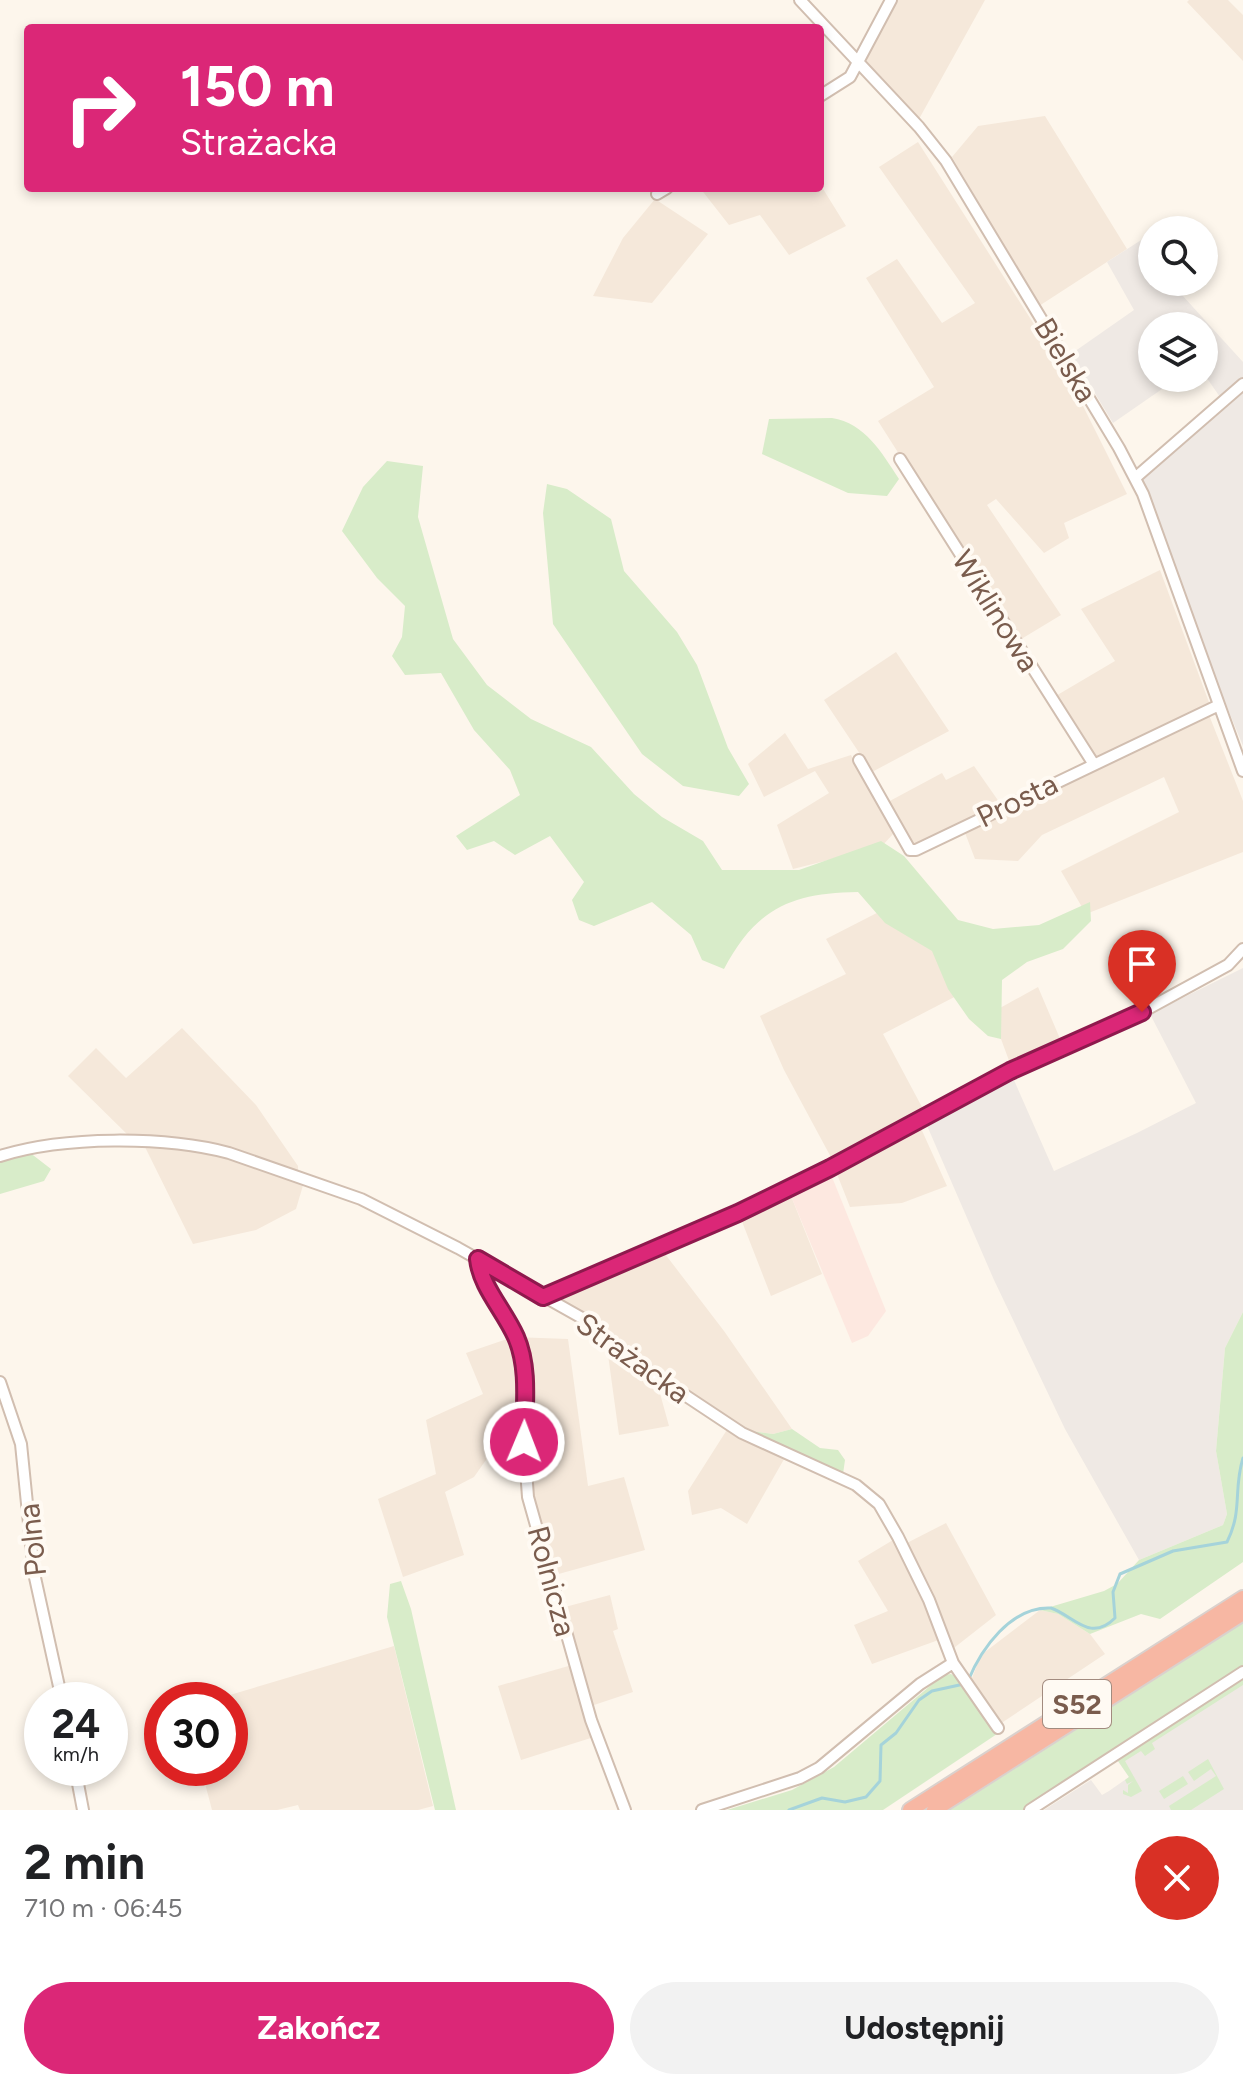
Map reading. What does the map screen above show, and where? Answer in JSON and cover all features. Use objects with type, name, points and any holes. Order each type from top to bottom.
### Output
[{"type":"highway","name":"S52","points":[[910,1810],[1243,1598]]},
{"type":"highway","name":"S52","points":[[934,1810],[1243,1613]]},
{"type":"street","name":"Bielska","points":[[800,0],[822,24]]},
{"type":"street","points":[[824,93],[850,77],[891,0]]},
{"type":"street","name":"Bielska","points":[[824,26],[919,127],[946,161],[1135,478],[1243,771]]},
{"type":"street","points":[[1135,478],[1243,384]]},
{"type":"street","name":"Wiklinowa","points":[[900,459],[1093,763]]},
{"type":"street","name":"Prosta","points":[[859,760],[910,850],[916,850],[1217,706]]},
{"type":"street","points":[[543,1297],[725,1218],[830,1168],[1010,1071],[1180,991],[1228,965],[1243,949]]},
{"type":"street","name":"Strażacka","points":[[0,1156],[24,1148],[65,1143],[208,1147],[361,1199],[478,1259],[582,1318],[650,1372],[742,1433],[856,1485],[879,1504],[929,1600],[953,1663],[998,1728]]},
{"type":"street","name":"Rolnicza","points":[[478,1259],[480,1276],[517,1339],[524,1369],[528,1497],[591,1720],[625,1810]]},
{"type":"street","name":"Polna","points":[[0,1382],[21,1444],[34,1573],[58,1682]]},
{"type":"street","points":[[702,1810],[800,1778],[819,1768],[920,1684],[953,1663]]},
{"type":"street","points":[[1030,1810],[1243,1672]]},
{"type":"street","points":[[78,1786],[83,1810]]},
{"type":"shaded area","points":[[895,0],[985,0],[919,119],[864,62]]},
{"type":"shaded area","points":[[1228,0],[1243,15],[1243,61],[1187,2]]},
{"type":"shaded area","points":[[1045,116],[1127,249],[1039,306],[952,157],[978,126]]},
{"type":"shaded area","points":[[918,142],[1072,384],[1127,494],[1064,523],[1069,538],[1044,553],[996,499],[987,505],[1061,615],[1018,641],[878,421],[934,387],[866,278],[897,259],[942,323],[975,303],[879,167]]},
{"type":"shaded area","points":[[824,190],[846,226],[789,255],[760,215],[729,225],[703,192]]},
{"type":"shaded area","points":[[655,199],[708,234],[652,303],[593,296],[623,238]]},
{"type":"shaded area","points":[[1138,242],[1138,296],[1183,296],[1197,312],[1138,312],[1138,392],[1158,392],[1113,423],[1071,354],[1134,310],[1107,262]]},
{"type":"shaded area","points":[[1218,335],[1243,362],[1243,379],[1220,397],[1217,392]]},
{"type":"shaded area","points":[[1243,390],[1243,746],[1194,626],[1142,478]]},
{"type":"shaded area","points":[[1160,570],[1210,705],[1209,715],[1243,801],[1243,852],[1086,914],[1061,871],[1179,812],[1164,777],[1042,835],[1018,861],[975,859],[962,825],[913,849],[886,803],[942,773],[946,780],[974,766],[1004,809],[1094,760],[1054,697],[1115,661],[1081,609]]},
{"type":"shaded area","points":[[896,652],[949,731],[872,772],[824,700]]},
{"type":"shaded area","points":[[785,733],[808,769],[851,755],[894,833],[881,847],[793,869],[777,825],[829,793],[815,771],[764,797],[748,764]]},
{"type":"shaded area","points":[[908,897],[964,992],[883,1034],[923,1109],[833,1161],[784,1070],[760,1016],[846,974],[826,939]]},
{"type":"shaded area","points":[[1243,968],[1243,1312],[1225,1348],[1216,1451],[1227,1514],[1223,1525],[1139,1560],[1065,1429],[994,1280],[925,1121],[1010,1071],[1054,1171],[1137,1133],[1196,1103],[1150,1014]]},
{"type":"shaded area","points":[[1038,987],[1061,1041],[1011,1066],[1001,1039],[1000,1008]]},
{"type":"shaded area","points":[[182,1028],[256,1105],[298,1166],[298,1174],[230,1150],[134,1141],[68,1076],[96,1048],[126,1078]]},
{"type":"shaded area","points":[[919,1124],[947,1186],[902,1203],[850,1207],[835,1169]]},
{"type":"shaded area","points":[[145,1147],[207,1150],[304,1182],[296,1209],[256,1230],[193,1244]]},
{"type":"shaded area","points":[[832,1177],[886,1311],[868,1336],[852,1343],[791,1196]]},
{"type":"shaded area","points":[[791,1196],[822,1274],[771,1296],[741,1219]]},
{"type":"shaded area","points":[[662,1250],[724,1331],[792,1429],[773,1434],[743,1430],[659,1375],[553,1297]]},
{"type":"shaded area","points":[[513,1337],[568,1339],[588,1486],[624,1477],[645,1550],[555,1575],[534,1500],[526,1412],[519,1413],[474,1477],[445,1492],[464,1555],[403,1577],[378,1499],[436,1474],[426,1420],[483,1394],[466,1353]]},
{"type":"shaded area","points":[[606,1340],[656,1379],[669,1426],[619,1435]]},
{"type":"shaded area","points":[[730,1425],[787,1454],[747,1524],[721,1508],[692,1515],[688,1491]]},
{"type":"shaded area","points":[[946,1523],[996,1615],[950,1651],[944,1638],[872,1664],[854,1625],[888,1611],[858,1561],[898,1537],[903,1545]]},
{"type":"shaded area","points":[[610,1595],[618,1629],[613,1631],[633,1692],[591,1706],[565,1607]]},
{"type":"shaded area","points":[[1040,1610],[1058,1614],[1090,1634],[1105,1654],[1000,1724],[970,1683],[981,1655]]},
{"type":"shaded area","points":[[394,1646],[433,1806],[418,1810],[300,1810],[298,1805],[277,1810],[212,1810],[206,1786],[248,1786],[248,1690]]},
{"type":"shaded area","points":[[572,1665],[594,1737],[521,1760],[498,1686]]},
{"type":"shaded area","points":[[1243,1679],[1243,1810],[1044,1810],[1091,1780],[1102,1795],[1109,1791],[1129,1777],[1118,1761]]},
{"type":"green space","points":[[832,418],[854,426],[872,441],[886,459],[899,479],[887,496],[848,493],[762,454],[769,419]]},
{"type":"green space","points":[[387,461],[423,466],[418,517],[453,639],[487,685],[531,719],[591,747],[634,794],[662,817],[703,841],[722,870],[799,870],[881,841],[904,856],[958,920],[993,929],[1039,925],[1090,902],[1091,921],[1063,949],[1027,962],[1002,980],[1001,1039],[988,1036],[969,1019],[948,989],[932,951],[885,923],[858,892],[813,896],[778,908],[749,932],[724,969],[702,960],[691,935],[652,902],[594,926],[579,920],[572,900],[584,882],[550,836],[515,855],[494,841],[467,850],[456,836],[520,795],[510,770],[474,730],[441,673],[405,675],[392,656],[402,637],[405,606],[377,578],[342,531],[363,487]]},
{"type":"green space","points":[[547,484],[567,489],[611,519],[624,571],[677,632],[697,665],[728,748],[749,784],[739,796],[683,786],[642,754],[553,624],[543,513]]},
{"type":"green space","points":[[29,1152],[51,1169],[44,1181],[0,1194],[0,1162]]},
{"type":"green space","points":[[1243,1312],[1243,1562],[1160,1619],[1141,1614],[1090,1634],[1058,1614],[1040,1610],[1104,1591],[1117,1584],[1139,1560],[1223,1525],[1227,1514],[1216,1451],[1225,1348]]},
{"type":"green space","points":[[792,1429],[820,1448],[838,1450],[845,1460],[843,1474],[743,1430],[773,1434]]},
{"type":"green space","points":[[401,1581],[411,1609],[456,1810],[435,1810],[387,1617],[390,1584]]},
{"type":"green space","points":[[1243,1623],[1243,1667],[1023,1810],[950,1810]]},
{"type":"green space","points":[[951,1674],[959,1679],[997,1734],[883,1810],[727,1810],[792,1790],[834,1767],[943,1675]]},
{"type":"green space","points":[[1243,1679],[1243,1685],[1152,1743],[1155,1749],[1145,1756],[1141,1751],[1125,1761],[1142,1791],[1131,1797],[1123,1794],[1123,1790],[1128,1793],[1128,1785],[1133,1781],[1127,1784],[1125,1780],[1129,1777],[1118,1761]]},
{"type":"green space","points":[[1208,1759],[1224,1789],[1191,1810],[1171,1810],[1169,1806],[1216,1776],[1211,1769],[1194,1781],[1188,1772]]},
{"type":"green space","points":[[1183,1776],[1188,1784],[1164,1799],[1159,1791]]},
{"type":"waterway","points":[[968,1681],[989,1643],[1023,1614],[1051,1608],[1082,1625],[1098,1628],[1115,1618],[1113,1592],[1120,1574],[1173,1551],[1227,1542],[1235,1520],[1243,1458]]},
{"type":"waterway","points":[[789,1810],[822,1798],[845,1802],[866,1797],[880,1781],[881,1745],[896,1733],[919,1700],[932,1691],[964,1684]]},
{"type":"route","points":[[524,1442],[524,1369],[517,1339],[498,1301],[480,1276],[478,1259],[543,1297],[738,1213],[830,1168],[1010,1071],[1142,1012]]}]
